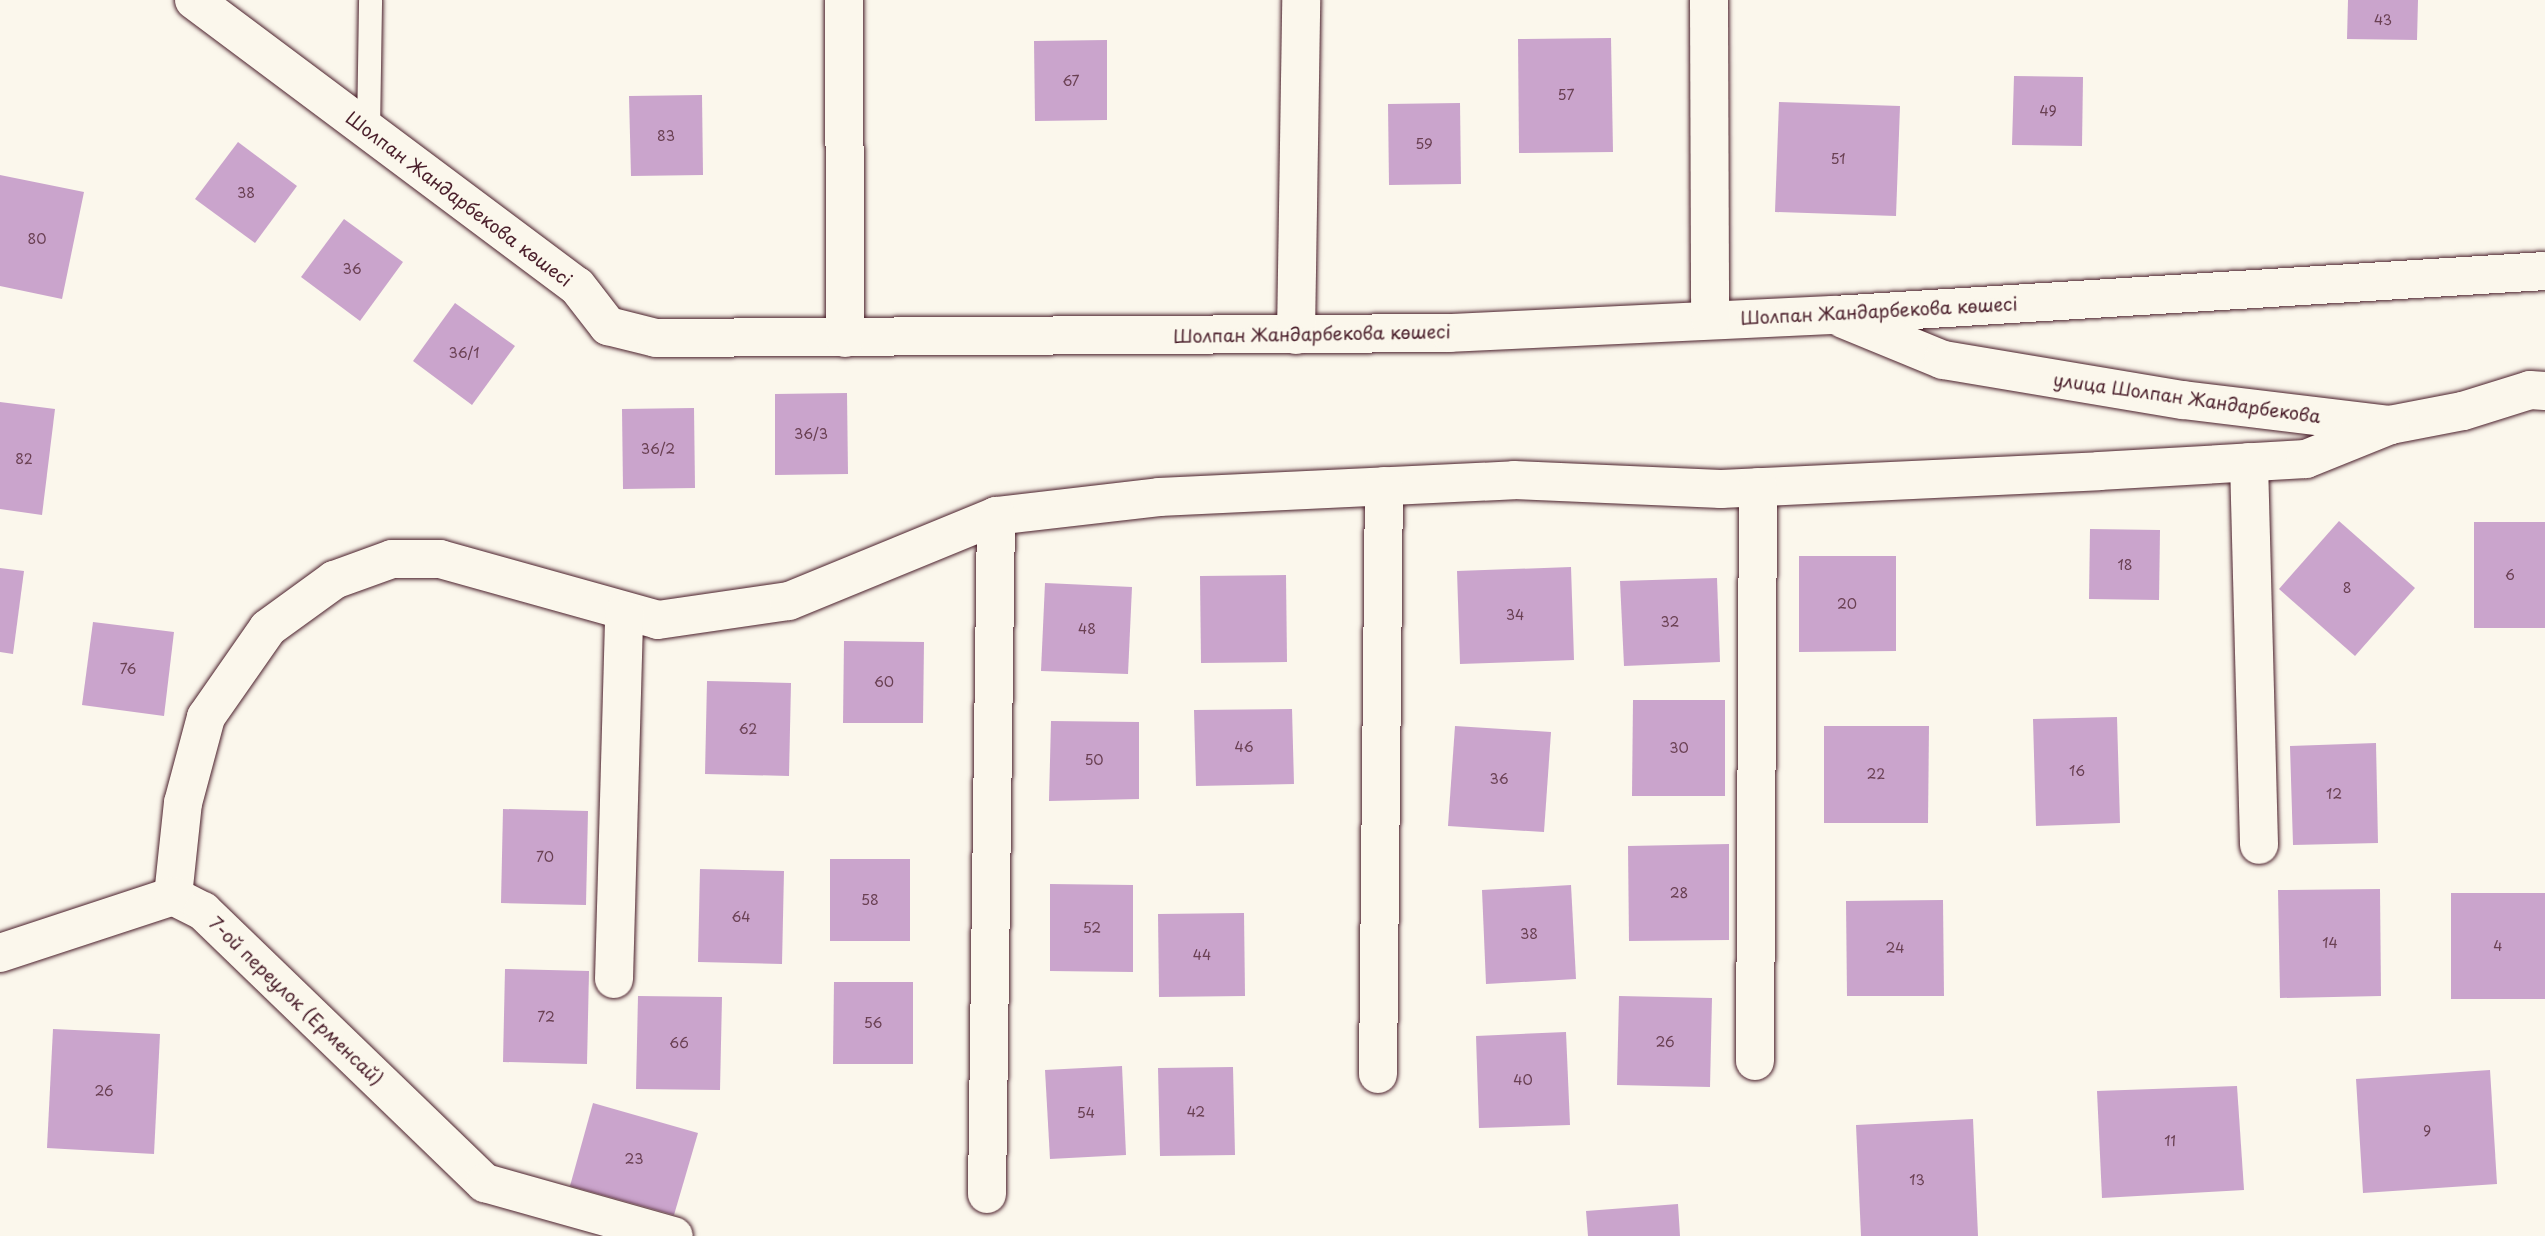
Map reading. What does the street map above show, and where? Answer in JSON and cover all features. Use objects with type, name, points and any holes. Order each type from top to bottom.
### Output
[{"type":"street","name":"Шолпан Жандарбекова көшесі","points":[[194,0],[577,286],[608,326],[656,338],[1296,335],[1835,315],[2545,271]]},
{"type":"street","points":[[844,0],[845,338]]},
{"type":"street","points":[[1296,335],[1301,0]]},
{"type":"street","points":[[1709,0],[1710,320]]},
{"type":"street","name":"улица Шолпан Жандарбекова","points":[[1835,315],[1943,360],[2183,400],[2390,425],[2463,411],[2530,390],[2545,390]]},
{"type":"street","points":[[0,953],[173,895],[183,803],[206,717],[268,628],[334,580],[392,559],[440,559],[624,613],[658,620],[789,601],[996,516],[1159,497],[1514,480],[1758,487],[2306,459],[2390,425]]},
{"type":"street","points":[[2249,462],[2259,845]]},
{"type":"street","points":[[1378,1074],[1384,486]]},
{"type":"street","points":[[1755,1061],[1758,487]]},
{"type":"street","points":[[988,1194],[996,516]]},
{"type":"street","points":[[614,979],[624,613]]},
{"type":"street","name":"7-ой переулок (Ерменсай)","points":[[173,895],[203,911],[485,1183],[674,1236]]},
{"type":"lane","points":[[368,131],[370,0]]},
{"type":"building","points":[[2348,0],[2418,0],[2417,40],[2347,39]]},
{"type":"building","points":[[1611,38],[1613,152],[1519,153],[1518,39]]},
{"type":"building","points":[[1107,40],[1107,120],[1035,121],[1034,41]]},
{"type":"building","points":[[2014,76],[2083,77],[2082,146],[2012,145]]},
{"type":"building","points":[[702,95],[703,175],[631,176],[629,96]]},
{"type":"building","points":[[1779,102],[1900,106],[1896,216],[1775,212]]},
{"type":"building","points":[[1460,103],[1461,184],[1389,185],[1388,104]]},
{"type":"building","points":[[238,142],[297,186],[255,243],[195,199]]},
{"type":"building","points":[[0,175],[84,192],[62,299],[0,286]]},
{"type":"building","points":[[344,219],[403,262],[360,321],[301,277]]},
{"type":"building","points":[[455,303],[515,346],[472,405],[413,361]]},
{"type":"building","points":[[847,393],[848,474],[775,475],[775,394]]},
{"type":"building","points":[[0,402],[55,409],[42,515],[0,509]]},
{"type":"building","points":[[694,408],[695,488],[623,489],[622,409]]},
{"type":"building","points":[[2339,521],[2415,588],[2355,656],[2279,589]]},
{"type":"building","points":[[2474,522],[2545,522],[2545,628],[2474,628]]},
{"type":"building","points":[[2090,529],[2160,530],[2159,600],[2089,599]]},
{"type":"building","points":[[1799,556],[1896,556],[1896,651],[1799,652]]},
{"type":"building","points":[[1571,567],[1574,660],[1460,664],[1457,571]]},
{"type":"building","points":[[0,568],[24,571],[13,654],[0,652]]},
{"type":"building","points":[[1286,575],[1287,662],[1201,663],[1200,576]]},
{"type":"building","points":[[1717,578],[1720,662],[1624,666],[1620,581]]},
{"type":"building","points":[[1045,583],[1132,587],[1128,674],[1041,671]]},
{"type":"building","points":[[93,622],[174,632],[164,716],[82,705]]},
{"type":"building","points":[[844,641],[924,642],[923,723],[843,723]]},
{"type":"building","points":[[707,681],[791,683],[789,776],[705,774]]},
{"type":"building","points":[[1633,700],[1725,700],[1725,796],[1632,796]]},
{"type":"building","points":[[1292,709],[1294,784],[1196,786],[1194,710]]},
{"type":"building","points":[[2117,717],[2120,823],[2036,826],[2033,719]]},
{"type":"building","points":[[1051,721],[1139,722],[1139,799],[1049,801]]},
{"type":"building","points":[[1455,726],[1551,732],[1544,832],[1448,826]]},
{"type":"building","points":[[1824,726],[1929,726],[1928,823],[1824,823]]},
{"type":"building","points":[[2376,743],[2378,843],[2293,845],[2290,746]]},
{"type":"building","points":[[503,809],[588,811],[586,905],[501,903]]},
{"type":"building","points":[[1729,844],[1729,940],[1629,941],[1628,846]]},
{"type":"building","points":[[830,859],[910,859],[910,941],[830,941]]},
{"type":"building","points":[[700,869],[784,871],[782,964],[698,962]]},
{"type":"building","points":[[1050,884],[1133,885],[1133,972],[1050,971]]},
{"type":"building","points":[[1571,885],[1576,979],[1486,984],[1482,890]]},
{"type":"building","points":[[2380,889],[2381,996],[2280,998],[2278,890]]},
{"type":"building","points":[[2451,893],[2545,893],[2545,999],[2451,999]]},
{"type":"building","points":[[1943,900],[1944,996],[1847,996],[1846,901]]},
{"type":"building","points":[[1244,913],[1245,996],[1159,997],[1158,914]]},
{"type":"building","points":[[505,969],[589,971],[587,1064],[503,1062]]},
{"type":"building","points":[[834,982],[913,982],[913,1064],[833,1064]]},
{"type":"building","points":[[638,996],[722,997],[720,1090],[636,1089]]},
{"type":"building","points":[[1619,996],[1712,998],[1710,1087],[1617,1085]]},
{"type":"building","points":[[53,1029],[160,1034],[154,1154],[47,1148]]},
{"type":"building","points":[[1566,1032],[1570,1125],[1479,1128],[1476,1036]]},
{"type":"building","points":[[1122,1066],[1126,1155],[1050,1159],[1045,1070]]},
{"type":"building","points":[[1233,1067],[1235,1155],[1160,1156],[1158,1068]]},
{"type":"building","points":[[2490,1070],[2497,1184],[2363,1193],[2356,1079]]},
{"type":"building","points":[[2237,1086],[2244,1190],[2102,1198],[2097,1091]]},
{"type":"building","points":[[593,1103],[698,1133],[674,1215],[570,1186]]},
{"type":"building","points":[[1973,1119],[1978,1236],[1861,1236],[1856,1125]]},
{"type":"building","points":[[1678,1204],[1680,1236],[1588,1236],[1586,1211]]}]
